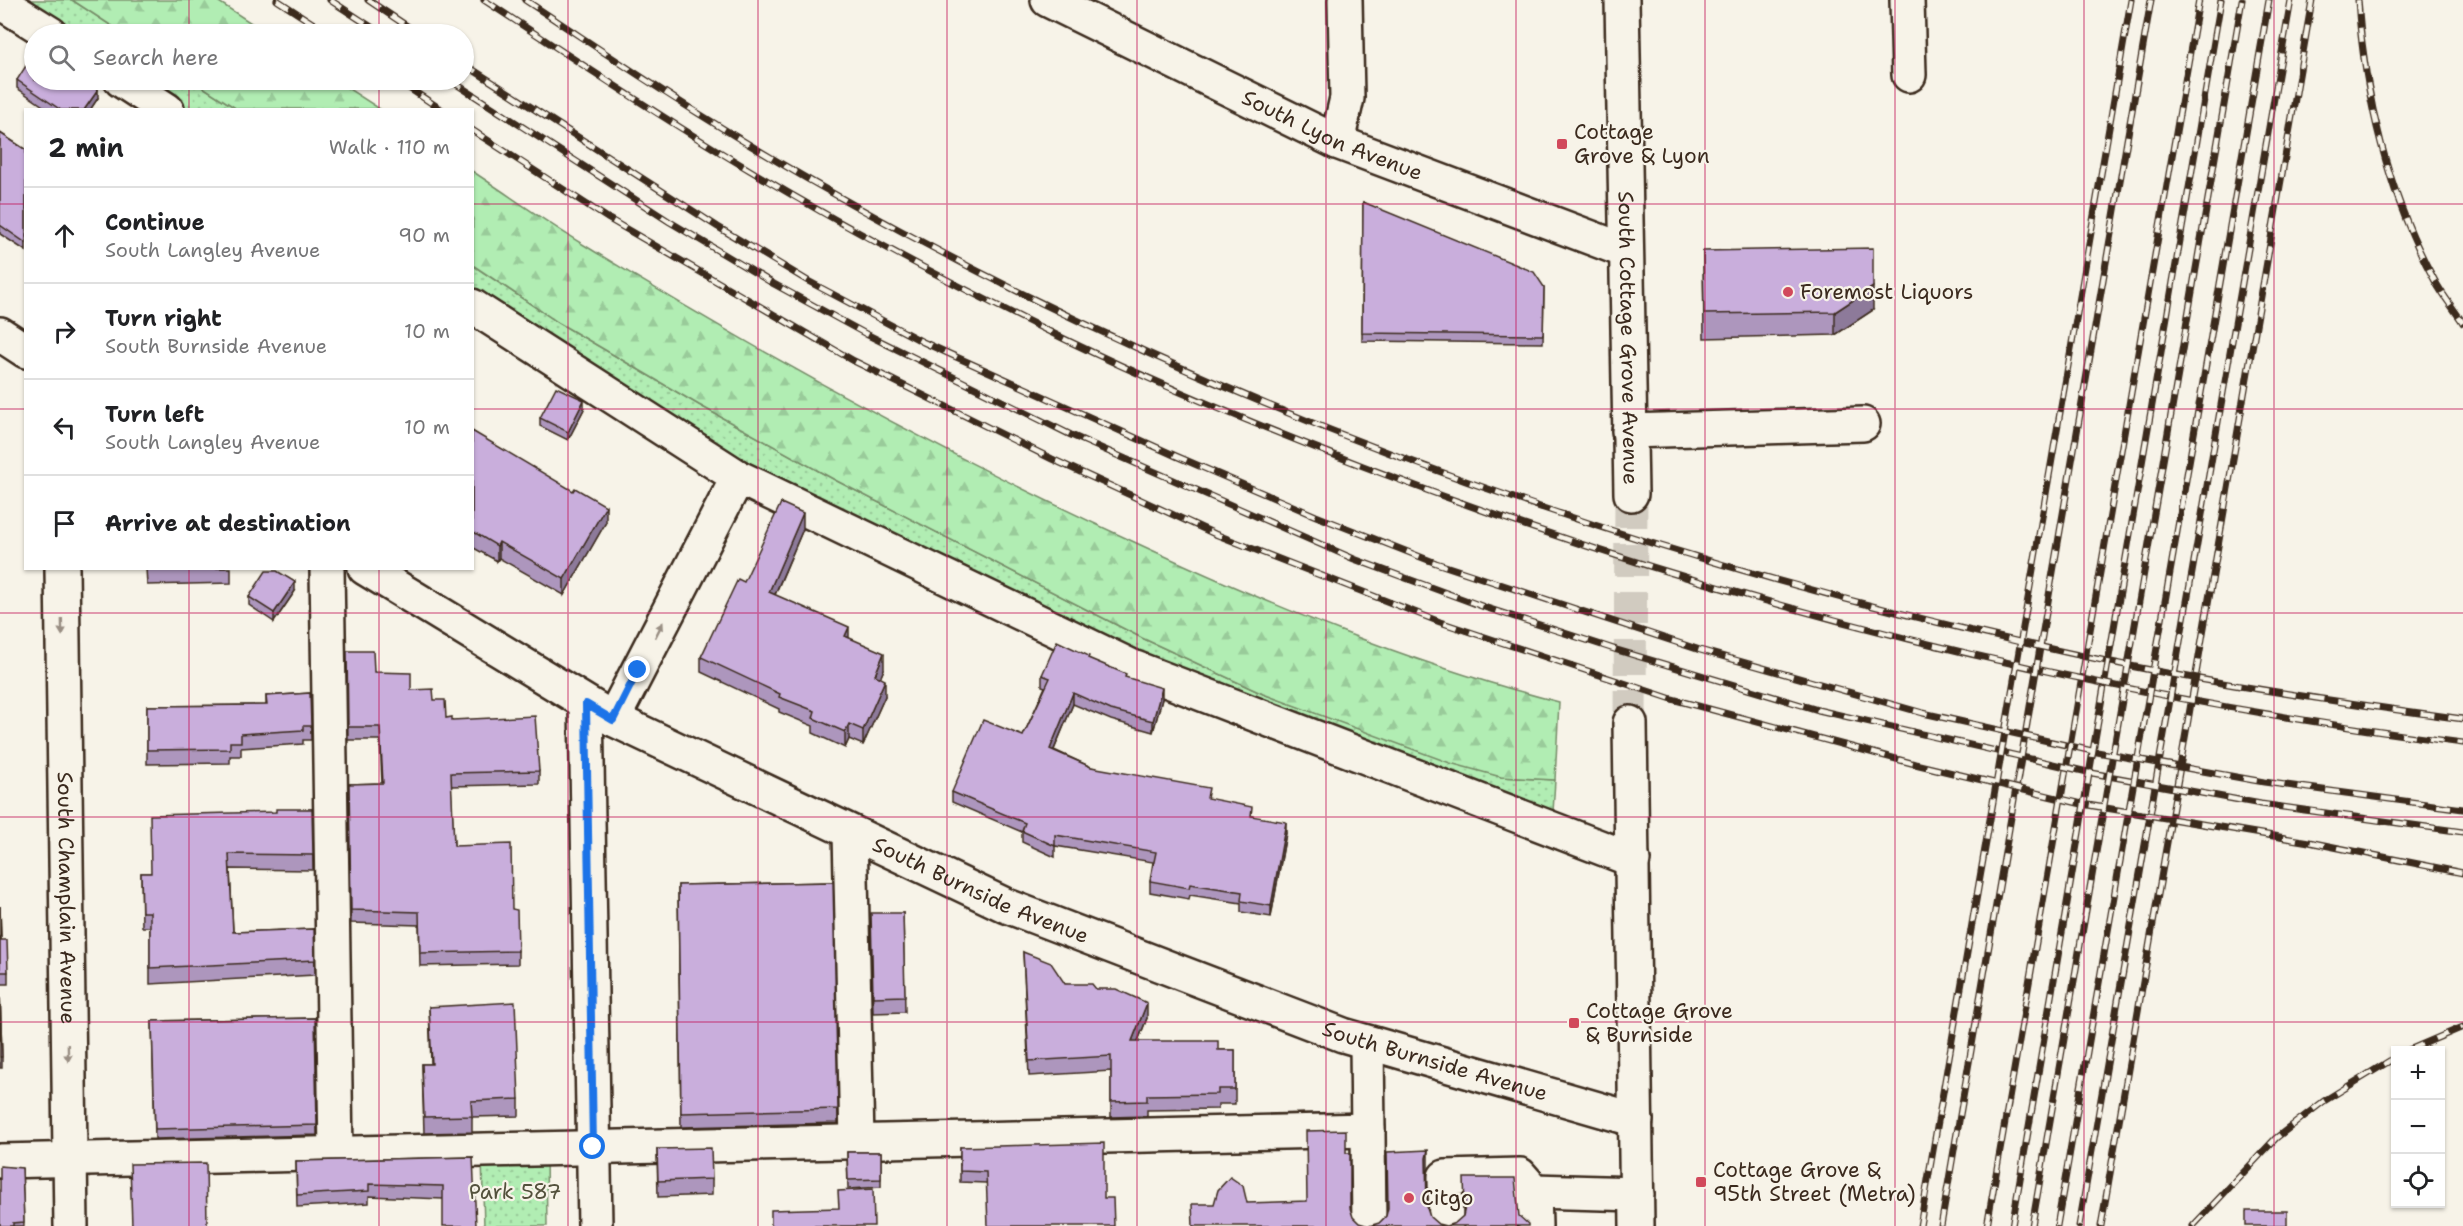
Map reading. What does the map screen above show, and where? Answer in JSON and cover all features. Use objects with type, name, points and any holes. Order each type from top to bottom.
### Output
[{"type":"street","name":"South Lyon Avenue","points":[[1049,0],[1337,142],[1626,251]]},
{"type":"street","points":[[1337,142],[1347,98],[1345,0]]},
{"type":"street","name":"South Cottage Grove Avenue","points":[[1622,0],[1631,494]]},
{"type":"street","points":[[1907,0],[1909,75]]},
{"type":"street","points":[[0,2],[35,24]]},
{"type":"street","points":[[136,90],[164,108]]},
{"type":"street","points":[[474,307],[738,477],[1135,668],[1633,860]]},
{"type":"street","points":[[0,334],[24,350]]},
{"type":"street","points":[[1629,431],[1863,424]]},
{"type":"street","points":[[595,1226],[593,1147],[600,712],[738,477]]},
{"type":"street","name":"South Champlain Avenue","points":[[62,570],[71,1226]]},
{"type":"street","points":[[327,570],[336,1153]]},
{"type":"street","name":"South Burnside Avenue","points":[[368,570],[600,712],[1007,906],[1367,1043],[1636,1120]]},
{"type":"street","points":[[1446,1226],[1445,1177],[1485,1186],[1520,1175],[1534,1191],[1637,1210],[1630,723]]},
{"type":"street","points":[[850,833],[857,1141]]},
{"type":"street","points":[[1367,1043],[1369,1226]]},
{"type":"street","points":[[0,1161],[1368,1130]]},
{"type":"street","points":[[1534,1191],[1535,1226]]},
{"type":"green space","points":[[17,0],[72,0],[109,24],[54,24]]},
{"type":"green space","points":[[72,0],[216,0],[253,24],[109,24]]},
{"type":"green space","points":[[149,90],[208,90],[235,108],[176,108]]},
{"type":"green space","points":[[208,90],[351,90],[378,108],[235,108]]},
{"type":"green space","points":[[474,172],[570,236],[785,364],[922,438],[1061,508],[1236,588],[1342,631],[1449,670],[1559,702],[1555,780],[1501,777],[1450,763],[1263,694],[1142,638],[835,480],[699,405],[559,323],[474,266]]},
{"type":"green space","points":[[474,266],[559,323],[699,405],[835,480],[1142,638],[1263,694],[1366,731],[1501,777],[1555,780],[1553,812],[1213,690],[769,477],[474,304]]},
{"type":"green space","name":"Park 587","points":[[546,1156],[547,1226],[484,1226],[482,1158]]},
{"type":"building","points":[[24,69],[24,85],[17,80]]},
{"type":"building","points":[[32,90],[98,90],[85,108],[58,108]]},
{"type":"building","points":[[0,133],[24,149],[24,242],[0,225]]},
{"type":"building","points":[[1363,202],[1534,272],[1544,287],[1543,335],[1362,333]]},
{"type":"building","name":"Foremost Liquors","points":[[1873,248],[1873,287],[1835,312],[1704,314],[1703,251]]},
{"type":"building","points":[[556,387],[584,400],[568,432],[540,418]]},
{"type":"building","points":[[474,432],[573,491],[575,488],[606,506],[564,579],[499,542],[497,546],[474,532]]},
{"type":"building","points":[[781,503],[803,513],[769,592],[849,627],[845,636],[884,653],[875,675],[885,680],[863,730],[849,724],[845,732],[813,718],[815,711],[779,697],[780,694],[701,657],[738,579],[744,582]]},
{"type":"building","points":[[266,571],[277,571],[295,582],[274,613],[249,597]]},
{"type":"building","points":[[1057,641],[1089,656],[1088,658],[1126,674],[1125,677],[1162,688],[1153,721],[1111,710],[1073,693],[1050,749],[1091,767],[1209,788],[1207,798],[1252,807],[1251,816],[1286,822],[1271,906],[1241,901],[1242,892],[1190,884],[1189,888],[1150,881],[1156,852],[1055,835],[1055,846],[1022,831],[1025,823],[952,792],[983,720],[1023,736],[1050,678],[1042,675]]},
{"type":"building","points":[[347,651],[373,651],[374,672],[411,673],[411,690],[433,689],[434,700],[445,700],[446,718],[452,717],[452,720],[535,716],[539,771],[451,773],[454,846],[511,844],[512,909],[517,910],[518,951],[420,953],[419,912],[351,910],[349,784],[383,783],[380,727],[348,727]]},
{"type":"building","points":[[310,693],[311,726],[303,726],[303,730],[241,734],[241,742],[230,742],[230,749],[147,750],[147,706],[267,705],[266,696]]},
{"type":"building","points":[[276,809],[312,809],[313,855],[229,854],[233,932],[314,929],[315,960],[150,968],[150,912],[142,912],[141,873],[151,873],[150,815],[276,812]]},
{"type":"building","points":[[833,882],[838,1109],[681,1113],[678,885]]},
{"type":"building","points":[[0,906],[1,940],[7,940],[8,972],[0,972]]},
{"type":"building","points":[[871,913],[903,913],[905,996],[873,997]]},
{"type":"building","points":[[1023,952],[1051,963],[1065,984],[1092,984],[1096,989],[1116,989],[1147,1003],[1132,1041],[1218,1041],[1218,1050],[1235,1050],[1235,1089],[1218,1089],[1218,1094],[1147,1095],[1147,1101],[1111,1102],[1111,1056],[1029,1061]]},
{"type":"building","points":[[0,990],[2,1057],[0,1057]]},
{"type":"building","points":[[515,1002],[519,1099],[471,1101],[472,1116],[424,1117],[422,1064],[432,1064],[429,1007]]},
{"type":"building","points":[[315,1018],[317,1125],[155,1129],[152,1021]]},
{"type":"building","points":[[1346,1130],[1346,1153],[1350,1153],[1350,1208],[1353,1217],[1359,1223],[1369,1226],[1193,1226],[1192,1204],[1214,1204],[1218,1190],[1230,1177],[1243,1186],[1247,1203],[1307,1201],[1306,1131]]},
{"type":"building","points":[[1104,1143],[1104,1198],[1113,1198],[1114,1226],[988,1226],[986,1172],[960,1171],[960,1147]]},
{"type":"building","points":[[711,1148],[712,1179],[658,1181],[657,1149]]},
{"type":"building","name":"Citgo","points":[[1428,1150],[1426,1158],[1427,1208],[1430,1217],[1438,1224],[1446,1226],[1369,1226],[1379,1223],[1386,1216],[1388,1208],[1387,1152]]},
{"type":"building","points":[[847,1152],[881,1152],[881,1179],[848,1180]]},
{"type":"building","points":[[473,1157],[476,1226],[443,1226],[443,1186],[369,1184],[369,1191],[297,1195],[296,1161]]},
{"type":"building","points":[[206,1163],[207,1226],[132,1226],[130,1164]]},
{"type":"building","points":[[0,1166],[22,1168],[24,1222],[13,1223],[13,1226],[0,1226]]},
{"type":"building","name":"Citgo","points":[[1464,1178],[1515,1178],[1519,1216],[1528,1226],[1446,1226],[1455,1223],[1463,1216]]},
{"type":"building","points":[[873,1189],[874,1226],[771,1226],[771,1210],[839,1208],[838,1191]]},
{"type":"building","points":[[2246,1211],[2287,1211],[2287,1226],[2246,1226]]},
{"type":"tunnel","points":[[1630,723],[1631,494]]},
{"type":"railway","points":[[277,0],[314,24]]},
{"type":"railway","points":[[330,0],[367,24]]},
{"type":"railway","points":[[368,0],[404,24]]},
{"type":"railway","points":[[484,0],[728,157],[842,224],[920,266],[1158,383],[1363,466],[1496,515],[1631,560],[1767,601],[1905,638],[2182,699],[2322,723],[2463,743]]},
{"type":"railway","points":[[525,0],[747,143],[863,210],[942,252],[1021,293],[1151,354],[1284,411],[1418,464],[1554,512],[1692,555],[1831,595],[1971,630],[2198,679],[2463,719]]},
{"type":"railway","points":[[1920,1226],[2131,0]]},
{"type":"railway","points":[[1941,1226],[2151,0]]},
{"type":"railway","points":[[1987,1226],[2199,0]]},
{"type":"railway","points":[[2012,1226],[2221,0]]},
{"type":"railway","points":[[2032,1226],[2242,0]]},
{"type":"railway","points":[[2057,1226],[2269,0]]},
{"type":"railway","points":[[2079,1226],[2291,0]]},
{"type":"railway","points":[[2101,1226],[2312,0]]},
{"type":"railway","points":[[2358,0],[2366,72],[2392,181],[2419,249],[2438,287],[2463,323]]},
{"type":"railway","points":[[474,70],[718,227],[808,281],[923,342],[1176,456],[1316,516],[1436,563],[1700,650],[1923,713],[2097,752],[2264,782],[2463,809]]},
{"type":"railway","points":[[412,90],[439,108]]},
{"type":"railway","points":[[465,90],[670,222],[774,284],[866,334],[1071,435],[1354,559],[1487,608],[1617,650],[1818,710],[2092,773],[2261,804],[2463,832]]},
{"type":"railway","points":[[474,131],[609,219],[854,361],[1052,459],[1215,534],[1440,622],[1672,699],[1915,764],[2082,804],[2309,842],[2463,873]]},
{"type":"railway","points":[[2418,1046],[2463,1027]]},
{"type":"railway","points":[[2193,1226],[2276,1138],[2324,1101],[2391,1060]]},
{"type":"place","name":"Cottage Grove & Lyon","points":[[1562,144]]},
{"type":"place","name":"Foremost Liquors","points":[[1788,292]]},
{"type":"place","name":"Cottage Grove & Burnside","points":[[1574,1023]]},
{"type":"place","name":"Cottage Grove & 95th Street (Metra)","points":[[1701,1182]]},
{"type":"place","name":"Citgo","points":[[1409,1198]]},
{"type":"route","points":[[593,1147],[586,704],[613,720],[638,670]]}]
